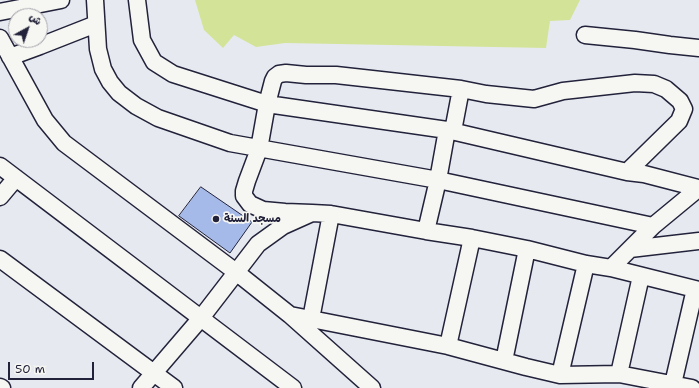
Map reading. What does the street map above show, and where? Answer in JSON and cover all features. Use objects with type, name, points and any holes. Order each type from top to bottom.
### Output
[{"type":"street","points":[[0,12],[61,0]]},
{"type":"street","points":[[95,0],[98,49],[103,69],[114,88],[136,106],[158,118],[182,128],[230,143],[438,180],[653,226]]},
{"type":"street","points":[[137,0],[142,40],[154,62],[173,74],[267,104],[450,131],[626,172],[644,174],[699,193]]},
{"type":"street","points":[[10,57],[96,24]]},
{"type":"street","points":[[585,35],[699,48]]},
{"type":"street","points":[[0,38],[45,120],[64,143],[236,272],[290,315],[372,388]]},
{"type":"street","points":[[626,172],[679,120],[684,109],[680,101],[666,89],[654,84],[635,83],[563,91],[534,99],[336,75],[286,73],[279,74],[273,81],[267,104],[259,149],[247,181],[244,196],[250,204],[263,210],[331,214],[472,238],[527,249],[586,264],[611,268],[697,289],[673,384]]},
{"type":"street","points":[[426,231],[461,90]]},
{"type":"street","points":[[0,166],[293,388]]},
{"type":"street","points":[[0,197],[16,178]]},
{"type":"street","points":[[611,268],[653,226],[677,206],[699,193]]},
{"type":"street","points":[[141,388],[201,318],[258,244],[282,226],[312,213]]},
{"type":"street","points":[[311,319],[331,214]]},
{"type":"street","points":[[448,346],[472,238]]},
{"type":"street","points":[[630,249],[699,241]]},
{"type":"street","points":[[504,361],[527,249]]},
{"type":"street","points":[[0,259],[174,388]]},
{"type":"street","points":[[560,375],[586,264]]},
{"type":"street","points":[[619,374],[641,276]]},
{"type":"street","points":[[290,315],[448,346],[560,375],[619,374],[692,388]]},
{"type":"green space","points":[[195,0],[580,0],[570,20],[550,21],[546,48],[285,43],[256,47],[234,35],[223,48],[204,30]]},
{"type":"building","name":"مسجد السنة","points":[[201,187],[252,222],[230,253],[179,216]]},
{"type":"place","name":"مسجد السنة","points":[[216,219]]}]
